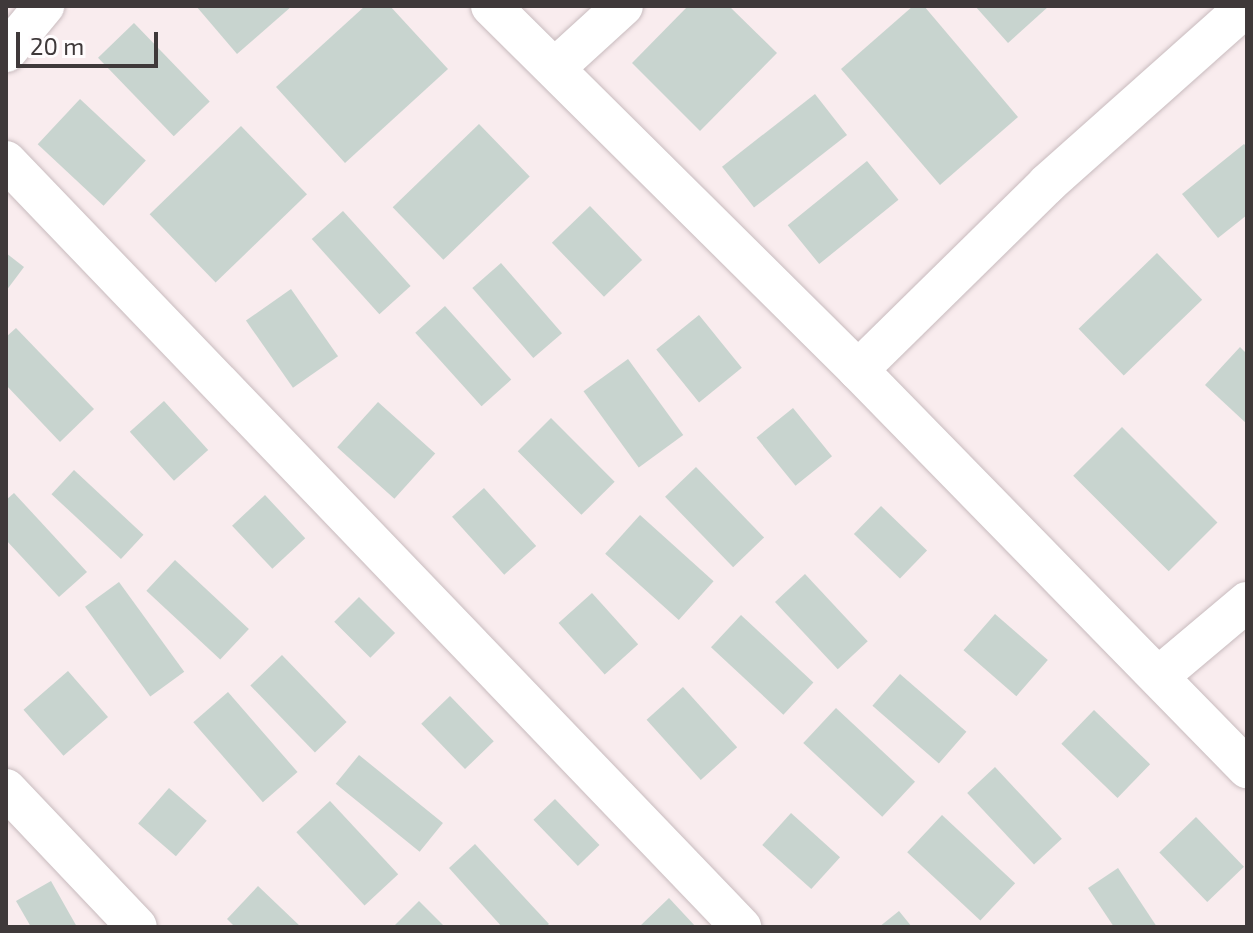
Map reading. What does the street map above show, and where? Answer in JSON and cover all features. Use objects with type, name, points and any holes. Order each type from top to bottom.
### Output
[{"type":"street","points":[[6,52],[44,6]]},
{"type":"street","points":[[491,6],[858,370],[1247,768]]},
{"type":"street","points":[[555,68],[623,6]]},
{"type":"street","points":[[858,370],[1047,184],[1247,6]]},
{"type":"street","points":[[6,161],[741,927]]},
{"type":"street","points":[[1159,676],[1247,602]]},
{"type":"street","points":[[6,789],[137,927]]},
{"type":"building","points":[[196,6],[292,6],[237,54]]},
{"type":"building","points":[[365,6],[390,6],[448,69],[345,163],[276,87]]},
{"type":"building","points":[[688,6],[729,6],[777,53],[700,131],[632,63]]},
{"type":"building","points":[[913,6],[924,6],[1018,117],[940,185],[841,69]]},
{"type":"building","points":[[975,6],[1049,6],[1008,43]]},
{"type":"building","points":[[134,23],[210,101],[174,136],[98,58]]},
{"type":"building","points":[[815,94],[847,135],[754,208],[722,167]]},
{"type":"building","points":[[80,99],[146,160],[104,206],[38,144]]},
{"type":"building","points":[[479,124],[530,177],[443,260],[393,207]]},
{"type":"building","points":[[241,126],[307,194],[216,283],[150,214]]},
{"type":"building","points":[[1244,144],[1247,147],[1247,215],[1218,238],[1182,194]]},
{"type":"building","points":[[867,161],[898,200],[819,264],[788,225]]},
{"type":"building","points":[[590,206],[642,260],[604,297],[552,243]]},
{"type":"building","points":[[343,211],[411,286],[379,314],[312,239]]},
{"type":"building","points":[[6,253],[24,267],[6,291]]},
{"type":"building","points":[[1157,253],[1202,300],[1124,375],[1079,329]]},
{"type":"building","points":[[501,263],[562,333],[533,358],[472,288]]},
{"type":"building","points":[[291,289],[338,356],[293,388],[246,321]]},
{"type":"building","points":[[445,306],[511,380],[482,406],[415,333]]},
{"type":"building","points":[[699,315],[742,368],[699,402],[656,350]]},
{"type":"building","points":[[16,328],[94,409],[60,442],[6,385],[6,337]]},
{"type":"building","points":[[1240,347],[1247,354],[1247,424],[1205,385]]},
{"type":"building","points":[[628,359],[683,435],[639,467],[584,391]]},
{"type":"building","points":[[164,401],[208,450],[174,481],[130,432]]},
{"type":"building","points":[[378,402],[435,454],[394,499],[337,447]]},
{"type":"building","points":[[793,408],[832,456],[795,486],[756,438]]},
{"type":"building","points":[[551,418],[615,482],[581,515],[518,451]]},
{"type":"building","points":[[1122,427],[1217,522],[1169,571],[1073,476]]},
{"type":"building","points":[[696,467],[764,537],[733,567],[665,497]]},
{"type":"building","points":[[74,470],[143,535],[121,559],[51,494]]},
{"type":"building","points":[[484,488],[536,546],[504,575],[452,517]]},
{"type":"building","points":[[14,493],[87,572],[59,597],[6,540],[6,500]]},
{"type":"building","points":[[265,495],[305,538],[272,569],[232,526]]},
{"type":"building","points":[[881,506],[927,550],[900,579],[854,534]]},
{"type":"building","points":[[640,515],[714,581],[679,620],[605,554]]},
{"type":"building","points":[[175,560],[249,629],[220,660],[146,591]]},
{"type":"building","points":[[805,574],[868,641],[838,669],[775,602]]},
{"type":"building","points":[[119,582],[184,672],[150,696],[85,607]]},
{"type":"building","points":[[592,593],[638,644],[605,674],[559,623]]},
{"type":"building","points":[[359,597],[395,633],[370,658],[334,622]]},
{"type":"building","points":[[995,614],[1048,660],[1016,696],[964,650]]},
{"type":"building","points":[[741,615],[813,683],[783,715],[711,647]]},
{"type":"building","points":[[282,655],[347,722],[315,752],[250,686]]},
{"type":"building","points":[[68,671],[108,717],[63,756],[23,710]]},
{"type":"building","points":[[900,674],[966,732],[939,763],[872,706]]},
{"type":"building","points":[[683,687],[737,747],[701,780],[647,720]]},
{"type":"building","points":[[228,692],[298,772],[263,802],[193,722]]},
{"type":"building","points":[[450,696],[494,741],[465,769],[421,724]]},
{"type":"building","points":[[836,708],[915,782],[882,817],[803,743]]},
{"type":"building","points":[[1094,710],[1150,764],[1117,798],[1061,744]]},
{"type":"building","points":[[359,755],[443,823],[420,852],[336,784]]},
{"type":"building","points":[[995,767],[1062,839],[1034,865],[967,793]]},
{"type":"building","points":[[169,788],[207,821],[176,856],[138,823]]},
{"type":"building","points":[[555,799],[599,845],[578,866],[533,820]]},
{"type":"building","points":[[330,801],[398,874],[365,906],[296,832]]},
{"type":"building","points":[[791,813],[840,857],[811,889],[762,845]]},
{"type":"building","points":[[942,815],[1015,883],[980,920],[907,852]]},
{"type":"building","points":[[1196,817],[1244,867],[1207,902],[1159,852]]},
{"type":"building","points":[[475,844],[549,924],[545,927],[502,927],[449,868]]},
{"type":"building","points":[[1118,868],[1157,927],[1114,927],[1088,888]]},
{"type":"building","points":[[51,881],[77,927],[31,927],[16,901]]},
{"type":"building","points":[[258,886],[301,927],[235,927],[227,919]]},
{"type":"building","points":[[669,898],[696,927],[639,927]]},
{"type":"building","points":[[419,901],[445,927],[393,927]]},
{"type":"building","points":[[899,911],[912,927],[879,927]]}]
